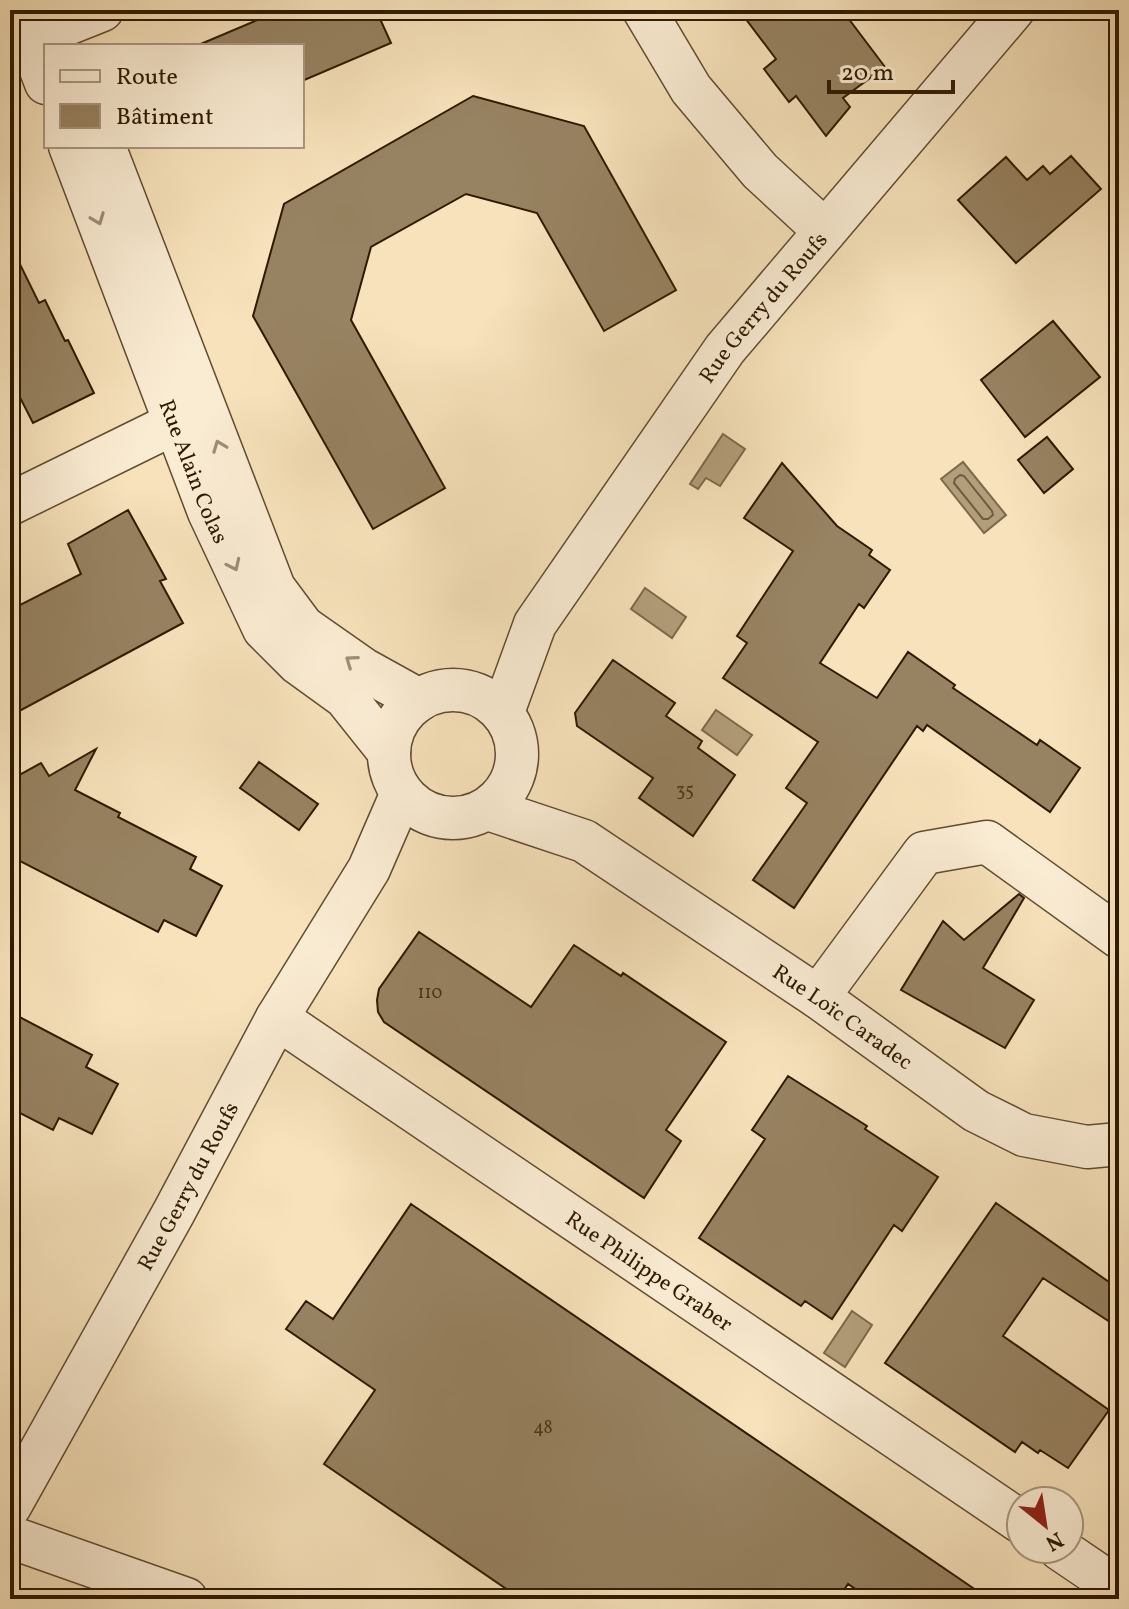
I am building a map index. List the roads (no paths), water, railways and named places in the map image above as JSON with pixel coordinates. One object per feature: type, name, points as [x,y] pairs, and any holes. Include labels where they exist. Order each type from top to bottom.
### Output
[{"type":"street","points":[[18,10],[44,78]]},
{"type":"street","points":[[57,28],[102,10]]},
{"type":"street","points":[[644,10],[691,89],[760,171],[825,231]]},
{"type":"street","name":"Rue Gerry du Roufs","points":[[503,712],[535,624],[725,349],[1013,10]]},
{"type":"street","name":"Rue Alain Colas","points":[[71,148],[209,512],[264,629],[298,663],[345,697],[389,752]]},
{"type":"street","name":"Rue Alain Colas","points":[[105,148],[274,588],[303,627],[363,669],[437,695]]},
{"type":"street","points":[[10,504],[175,423]]},
{"type":"street","name":"Rue Gerry du Roufs","points":[[437,695],[535,624]]},
{"type":"street","points":[[473,693],[489,700],[503,712],[513,728],[518,746],[517,765],[512,782],[502,797],[488,809],[472,816],[435,816],[417,807],[402,793],[392,774],[389,752],[393,732],[403,714],[437,695],[473,693]]},
{"type":"street","name":"Rue Loïc Caradec","points":[[517,765],[584,841],[818,997],[976,1111],[1024,1135],[1087,1147],[1119,1144]]},
{"type":"street","name":"Rue Gerry du Roufs","points":[[10,1506],[174,1212],[277,1018],[369,869],[402,793]]},
{"type":"street","name":"Rue Loïc Caradec","points":[[488,809],[584,841]]},
{"type":"street","name":"Rue Gerry du Roufs","points":[[369,869],[435,816]]},
{"type":"street","points":[[818,997],[924,853],[987,842],[1119,937]]},
{"type":"street","name":"Rue Philippe Graber","points":[[277,1018],[1005,1511]]},
{"type":"street","points":[[10,1537],[186,1599]]},
{"type":"street","points":[[1084,1565],[1119,1589]]},
{"type":"water","points":[[723,434],[745,449],[720,486],[706,478],[698,489],[690,484]]},
{"type":"water","points":[[963,462],[1006,515],[984,533],[941,479]]},
{"type":"water","points":[[645,588],[686,617],[672,638],[631,609]]},
{"type":"water","points":[[716,710],[752,735],[737,755],[702,730]]},
{"type":"water","points":[[852,1311],[872,1325],[845,1367],[824,1353]]}]
